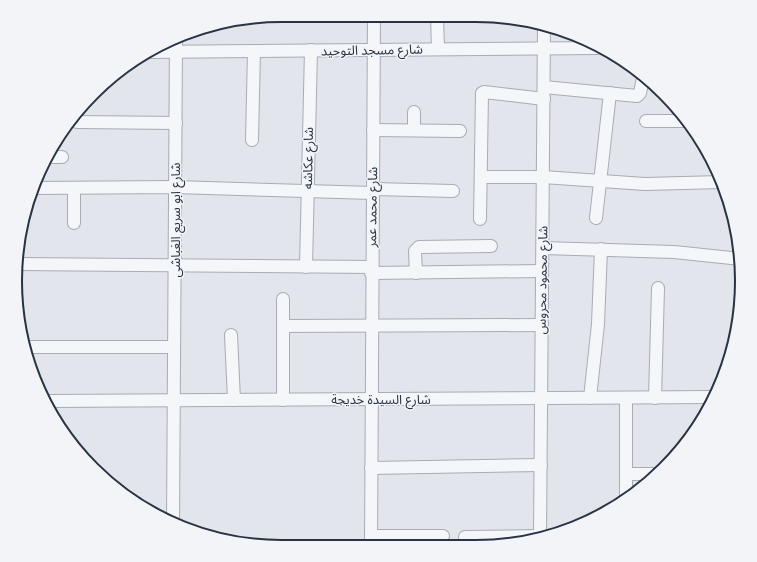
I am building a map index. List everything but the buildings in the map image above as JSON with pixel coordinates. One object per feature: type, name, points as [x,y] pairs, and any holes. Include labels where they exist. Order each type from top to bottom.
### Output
[{"type":"street","name":"شارع محمد عمر","points":[[371,540],[370,400],[374,22]]},
{"type":"street","points":[[437,22],[438,49]]},
{"type":"street","name":"شارع محمود محروس","points":[[540,532],[544,31]]},
{"type":"street","name":"شارع ابو سريع الغباشى","points":[[173,516],[176,45]]},
{"type":"street","name":"شارع مسجد التوحيد","points":[[160,52],[589,48]]},
{"type":"street","name":"شارع عكاشه","points":[[306,267],[311,50]]},
{"type":"street","points":[[252,140],[254,51]]},
{"type":"street","points":[[544,87],[637,96],[640,93],[642,82]]},
{"type":"street","points":[[480,219],[482,93],[544,99]]},
{"type":"street","points":[[596,218],[610,93]]},
{"type":"street","points":[[414,112],[414,130]]},
{"type":"street","points":[[646,121],[679,121]]},
{"type":"street","points":[[77,122],[176,123]]},
{"type":"street","points":[[373,130],[460,131]]},
{"type":"street","points":[[54,157],[62,157]]},
{"type":"street","points":[[480,177],[543,177],[645,184],[715,182]]},
{"type":"street","points":[[40,188],[175,187],[308,191],[453,191]]},
{"type":"street","points":[[74,188],[74,223]]},
{"type":"street","points":[[416,273],[415,251],[419,247],[491,246]]},
{"type":"street","points":[[542,248],[674,252],[734,258]]},
{"type":"street","points":[[590,398],[598,324],[602,249]]},
{"type":"street","points":[[23,264],[306,267],[416,273],[542,271]]},
{"type":"street","points":[[655,398],[658,288]]},
{"type":"street","points":[[283,299],[283,400]]},
{"type":"street","points":[[283,326],[542,326]]},
{"type":"street","points":[[231,335],[234,400]]},
{"type":"street","points":[[31,347],[174,347]]},
{"type":"street","name":"شارع السيدة خديجة","points":[[52,401],[707,397]]},
{"type":"street","points":[[626,398],[626,492]]},
{"type":"street","points":[[371,468],[541,465]]},
{"type":"street","points":[[626,474],[649,474]]},
{"type":"street","points":[[385,540],[443,536]]},
{"type":"street","points":[[465,537],[520,536]]}]
